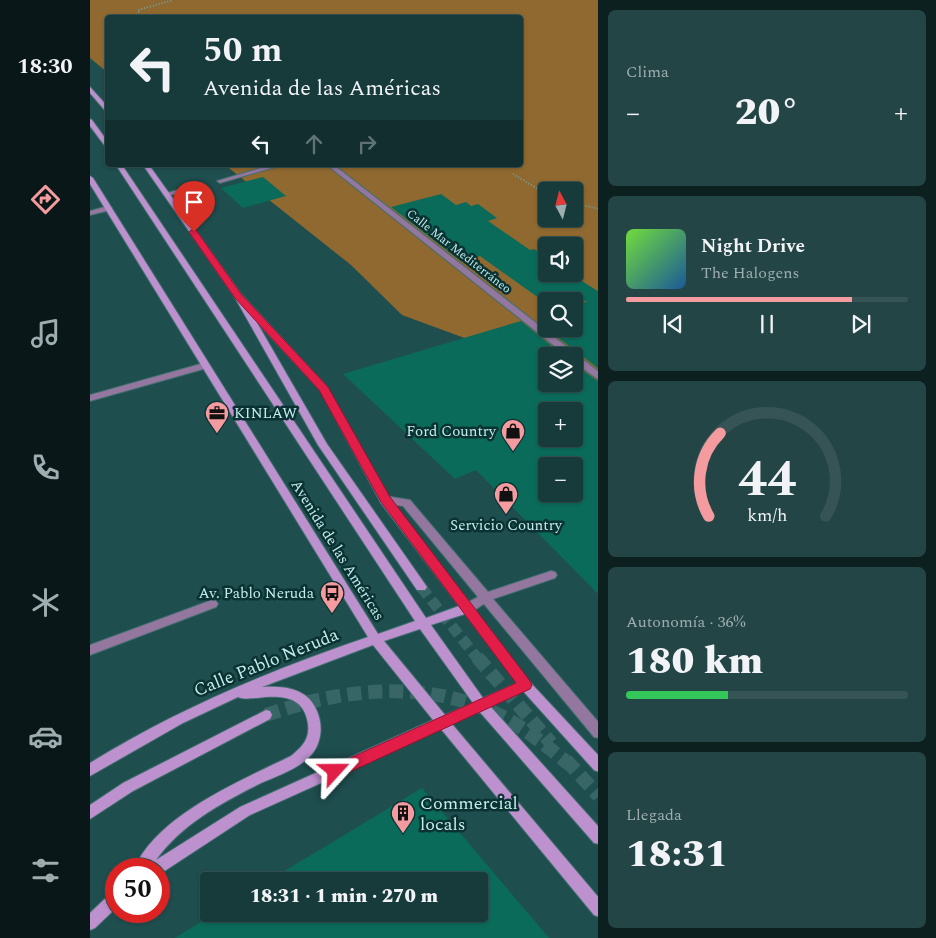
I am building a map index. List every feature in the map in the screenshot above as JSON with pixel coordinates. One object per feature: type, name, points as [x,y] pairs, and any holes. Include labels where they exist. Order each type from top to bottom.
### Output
[{"type":"main road","points":[[90,88],[105,108]]},
{"type":"main road","points":[[90,121],[105,144]]},
{"type":"main road","name":"Avenida de las Américas","points":[[120,167],[422,623],[482,706],[598,838]]},
{"type":"main road","points":[[148,167],[238,296],[323,446],[421,587]]},
{"type":"main road","name":"Avenida de las Américas","points":[[90,178],[204,366],[376,639],[598,910]]},
{"type":"main road","points":[[238,296],[324,389],[385,500],[465,609],[525,685],[598,766]]},
{"type":"main road","name":"Calle Pablo Neruda","points":[[90,770],[193,712],[230,696],[305,665],[465,609]]},
{"type":"main road","points":[[170,859],[245,811],[444,724],[525,685]]},
{"type":"main road","points":[[149,858],[163,840],[198,810],[296,760],[306,752],[313,741],[311,712],[303,699],[287,693],[274,692],[230,696]]},
{"type":"main road","points":[[90,812],[128,787],[266,715]]},
{"type":"main road","points":[[90,923],[105,909]]},
{"type":"street","points":[[220,181],[272,167]]},
{"type":"street","name":"Calle Mar Mediterráneo","points":[[333,167],[560,347]]},
{"type":"street","points":[[168,194],[197,186]]},
{"type":"street","points":[[90,213],[108,208]]},
{"type":"street","points":[[182,216],[206,210]]},
{"type":"street","name":"Calle Mar Mediterráneo","points":[[583,365],[598,377]]},
{"type":"street","points":[[90,398],[204,366]]},
{"type":"street","points":[[385,500],[406,503],[487,597],[598,733]]},
{"type":"street","points":[[465,609],[487,597],[551,575]]},
{"type":"street","points":[[90,650],[212,604]]},
{"type":"path","points":[[140,15],[138,10],[143,7],[173,0]]},
{"type":"path","points":[[513,174],[538,190]]},
{"type":"path","points":[[583,206],[598,210]]},
{"type":"shaded area","points":[[90,0],[598,0],[598,388],[583,382],[583,347],[538,347],[538,365],[402,315],[351,265],[228,167],[523,167],[523,15],[105,15],[105,70],[90,58]]},
{"type":"building","points":[[263,177],[286,196],[243,208],[221,188]]},
{"type":"building","points":[[441,194],[456,205],[466,202],[471,206],[478,204],[497,218],[488,221],[530,250],[534,249],[538,252],[538,282],[583,282],[598,291],[598,368],[583,357],[583,347],[570,347],[557,337],[583,337],[583,303],[588,301],[583,301],[583,292],[538,292],[538,297],[480,256],[462,262],[391,207]]},
{"type":"building","name":"Ford Country","points":[[521,321],[538,335],[538,337],[553,347],[538,347],[538,392],[583,392],[583,370],[598,381],[598,594],[476,470],[455,479],[343,374]]},
{"type":"building","name":"Commercial locals","points":[[422,788],[549,938],[175,938],[201,922],[488,922],[488,872],[283,872]]},
{"type":"tunnel","points":[[421,587],[478,659]]},
{"type":"tunnel","points":[[477,657],[551,743]]},
{"type":"tunnel","points":[[266,715],[326,698],[386,691],[417,692],[447,697],[476,705],[505,718],[531,734],[570,765]]},
{"type":"tunnel","points":[[566,760],[598,795]]},
{"type":"place","name":"KINLAW","points":[[217,434]]},
{"type":"place","name":"Ford Country","points":[[513,452]]},
{"type":"place","name":"Servicio Country","points":[[506,515]]},
{"type":"place","name":"Av. Pablo Neruda","points":[[332,614]]},
{"type":"place","name":"Commercial locals","points":[[403,834]]},
{"type":"route","points":[[194,232],[238,296],[324,389],[385,500],[525,685],[444,724],[335,771]]}]
